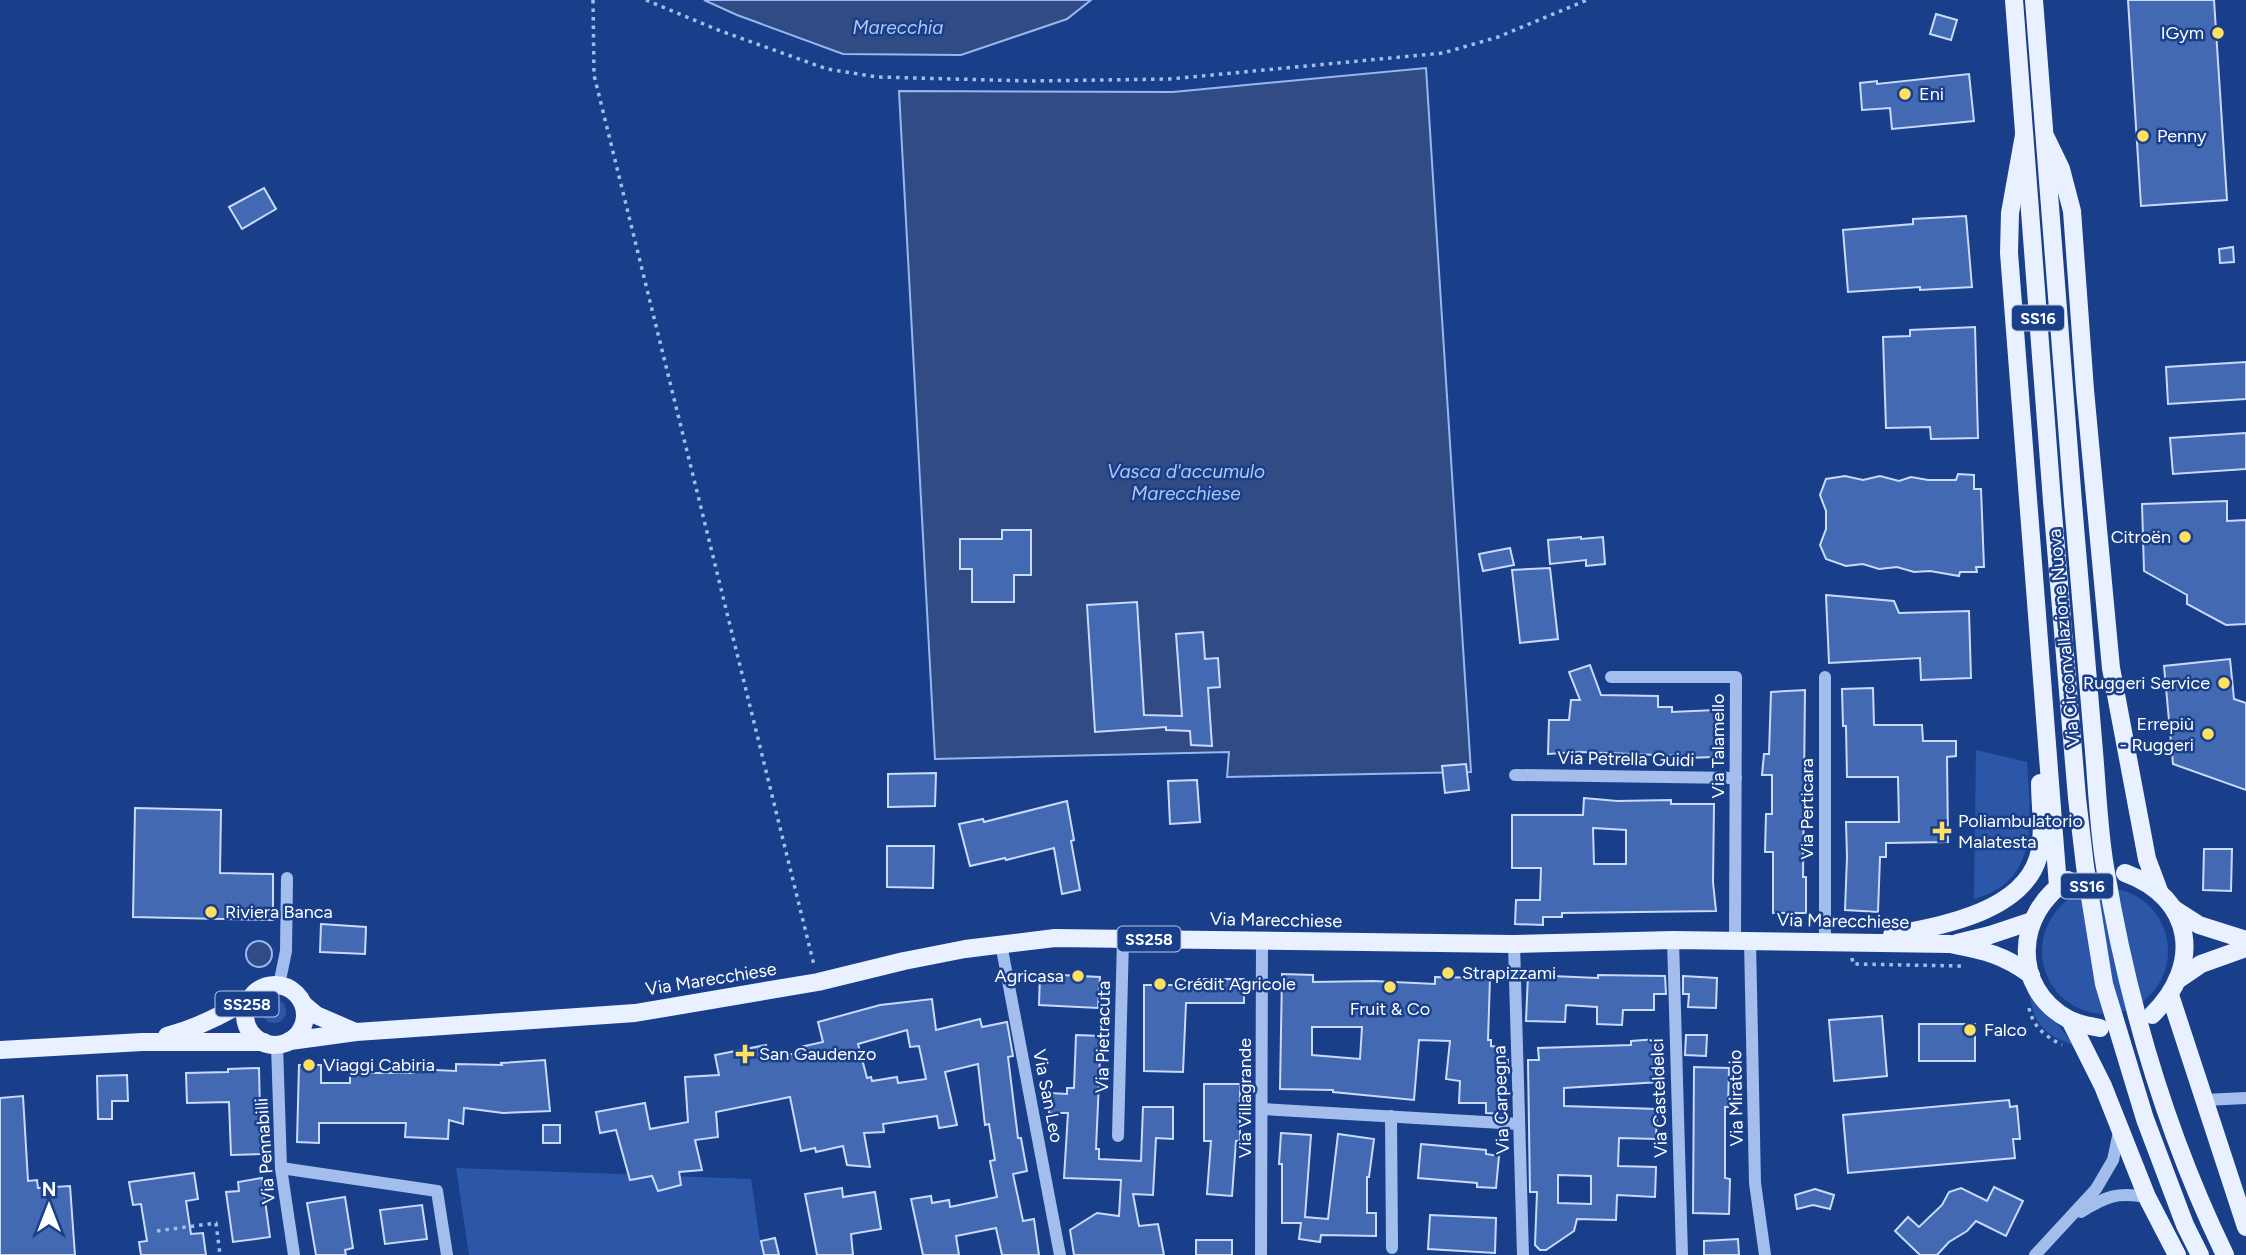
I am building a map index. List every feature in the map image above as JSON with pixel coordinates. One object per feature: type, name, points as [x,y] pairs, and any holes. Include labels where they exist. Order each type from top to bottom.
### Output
[{"type":"main road","name":"Via Circonvallazione Nuova","points":[[2014,0],[2077,798],[2099,962],[2145,1119],[2185,1225],[2200,1255]]},
{"type":"main road","name":"Via Circonvallazione Nuova","points":[[2034,0],[2104,864],[2127,980],[2168,1115],[2208,1220],[2225,1255]]},
{"type":"main road","points":[[2024,135],[2010,213],[2009,253],[2040,639],[2064,883],[2039,907],[2032,921],[2026,951],[2031,975],[2046,1001],[2070,1020],[2100,1028]]},
{"type":"main road","points":[[2046,138],[2061,169],[2072,211],[2085,390],[2112,668],[2147,859],[2159,891]]},
{"type":"main road","points":[[1852,942],[1938,926],[1974,915],[2010,896],[2028,878],[2038,858],[2040,838],[2040,639]]},
{"type":"main road","points":[[2125,873],[2141,879],[2159,891],[2174,909],[2183,927],[2184,962],[2175,987],[2204,1100],[2246,1227]]},
{"type":"main road","points":[[2174,909],[2199,925],[2246,940]]},
{"type":"main road","name":"Via Marecchiese","points":[[1950,944],[1990,935],[2032,921]]},
{"type":"main road","name":"Via Marecchiese","points":[[0,1050],[142,1042],[277,1043],[356,1032],[635,1013],[818,982],[904,961],[1001,944],[1055,938],[1514,944],[1743,940],[1950,944],[1985,951],[2010,960],[2031,975]]},
{"type":"main road","points":[[2151,1015],[2175,987],[2201,964],[2246,948]]},
{"type":"main road","name":"Via Marecchiese","points":[[142,1042],[190,1030],[222,1016],[262,988],[279,985],[294,991],[316,1015],[356,1032]]},
{"type":"main road","name":"SS258","points":[[249,999],[246,1024],[257,1038],[277,1043],[303,1025],[304,1005]]},
{"type":"main road","points":[[2070,1020],[2103,1086],[2147,1197],[2178,1255]]},
{"type":"street","name":"Via Talamello","points":[[1611,677],[1736,677],[1736,778],[1743,940]]},
{"type":"street","name":"Via Perticara","points":[[1825,677],[1825,941]]},
{"type":"street","name":"Via Petrella Guidi","points":[[1515,775],[1736,778]]},
{"type":"street","points":[[279,985],[286,951],[287,878]]},
{"type":"street","name":"Via Pietracuta","points":[[1118,1136],[1123,939]]},
{"type":"street","name":"Via Villagrande","points":[[1261,1255],[1262,940]]},
{"type":"street","name":"Via Casteldelci","points":[[1673,940],[1682,1255]]},
{"type":"street","name":"Via Miratoio","points":[[1743,940],[1755,1183],[1765,1255]]},
{"type":"street","name":"Via San Leo","points":[[1001,944],[1060,1255]]},
{"type":"street","name":"Via Carpegna","points":[[1514,944],[1523,1255]]},
{"type":"street","name":"Via Pennabilli","points":[[277,1043],[281,1168],[294,1255]]},
{"type":"street","points":[[2204,1100],[2246,1098]]},
{"type":"street","points":[[1263,1109],[1519,1124]]},
{"type":"street","points":[[1391,1116],[1392,1248]]},
{"type":"street","points":[[2040,1253],[2096,1189],[2113,1160],[2119,1132]]},
{"type":"street","points":[[281,1168],[437,1191],[447,1255]]},
{"type":"street","points":[[2066,1222],[2103,1198],[2117,1195],[2147,1197]]},
{"type":"path","points":[[593,0],[594,75],[818,982]]},
{"type":"path","points":[[646,0],[718,30],[827,69],[877,77],[1031,81],[1170,79],[1443,53],[1498,37],[1587,0]]},
{"type":"path","points":[[1852,942],[1853,964],[1965,966]]},
{"type":"path","points":[[2027,1001],[2031,1018],[2038,1029],[2062,1045]]},
{"type":"path","points":[[157,1231],[216,1223],[220,1255]]},
{"type":"shaded area","points":[[1976,750],[2027,762],[2030,803],[2027,844],[2021,862],[2011,877],[1996,890],[1974,899]]},
{"type":"shaded area","points":[[2105,888],[2129,893],[2149,907],[2163,927],[2168,951],[2163,975],[2149,995],[2129,1009],[2105,1014],[2081,1009],[2061,995],[2047,975],[2042,951],[2047,927],[2061,907],[2081,893]]},
{"type":"shaded area","points":[[2029,988],[2074,1045],[2054,1036],[2041,1026],[2033,1010]]},
{"type":"shaded area","points":[[269,999],[279,999],[286,1006],[286,1016],[279,1023],[269,1023],[262,1016],[262,1006]]},
{"type":"shaded area","points":[[456,1168],[751,1179],[762,1255],[469,1255]]},
{"type":"water","name":"Marecchia","points":[[704,0],[1091,0],[1067,19],[961,55],[843,54]]},
{"type":"water","name":"Vasca d'accumulo Marecchiese","points":[[1426,68],[1471,772],[1227,777],[1229,752],[935,759],[899,91],[1173,92]]},
{"type":"water","points":[[259,941],[268,945],[272,954],[268,963],[259,967],[250,963],[246,954],[250,945]]},
{"type":"building","points":[[2128,0],[2214,0],[2227,200],[2141,206]]},
{"type":"building","points":[[1936,14],[1957,20],[1951,40],[1930,34]]},
{"type":"building","points":[[1969,74],[1974,121],[1892,129],[1890,108],[1862,110],[1860,83],[1877,81],[1877,84]]},
{"type":"building","points":[[264,188],[276,209],[242,229],[229,207]]},
{"type":"building","points":[[1966,216],[1972,287],[1848,292],[1843,230],[1913,224],[1913,219]]},
{"type":"building","points":[[2233,247],[2234,262],[2220,263],[2219,249]]},
{"type":"building","points":[[1975,327],[1978,438],[1931,439],[1930,427],[1886,428],[1883,337],[1910,336],[1910,330]]},
{"type":"building","points":[[2246,362],[2246,399],[2168,404],[2166,367]]},
{"type":"building","points":[[2246,433],[2246,469],[2173,474],[2170,438]]},
{"type":"building","points":[[1958,474],[1974,475],[1974,489],[1981,489],[1984,567],[1976,567],[1977,572],[1960,572],[1959,576],[1930,571],[1914,572],[1897,567],[1879,569],[1863,564],[1846,566],[1826,559],[1820,545],[1826,529],[1826,511],[1820,495],[1826,479],[1845,476],[1863,480],[1880,476],[1899,481],[1911,477],[1956,480]]},
{"type":"building","name":"Citroën","points":[[2227,501],[2227,521],[2246,520],[2246,624],[2226,625],[2187,604],[2187,595],[2144,571],[2142,504]]},
{"type":"building","points":[[1002,530],[1031,530],[1031,575],[1014,575],[1014,602],[972,602],[972,569],[960,569],[960,539],[1002,539]]},
{"type":"building","points":[[1603,537],[1605,564],[1586,566],[1586,560],[1550,564],[1548,540]]},
{"type":"building","points":[[1510,548],[1514,565],[1483,571],[1479,554]]},
{"type":"building","points":[[1550,568],[1558,639],[1520,643],[1512,570]]},
{"type":"building","points":[[1826,595],[1894,601],[1899,613],[1969,611],[1971,678],[1921,680],[1920,658],[1829,663]]},
{"type":"building","points":[[1137,602],[1144,715],[1182,716],[1176,634],[1203,632],[1205,659],[1218,658],[1220,687],[1208,688],[1212,746],[1191,745],[1190,731],[1166,730],[1166,727],[1095,732],[1087,605]]},
{"type":"building","name":"Errepiù - Ruggeri","points":[[2230,659],[2234,699],[2246,703],[2246,790],[2173,764],[2164,666]]},
{"type":"building","points":[[1590,665],[1601,695],[1658,696],[1658,707],[1672,707],[1672,712],[1715,710],[1716,757],[1684,758],[1579,752],[1548,754],[1549,720],[1569,720],[1571,700],[1580,700],[1569,672]]},
{"type":"building","points":[[1873,688],[1874,725],[1922,725],[1923,741],[1956,741],[1956,756],[1947,757],[1948,842],[1886,843],[1886,857],[1880,857],[1878,912],[1845,910],[1846,822],[1899,822],[1898,777],[1847,777],[1842,689]]},
{"type":"building","points":[[1805,690],[1803,877],[1806,877],[1806,913],[1773,913],[1773,852],[1765,852],[1766,814],[1772,814],[1772,775],[1762,775],[1764,754],[1769,754],[1771,692]]},
{"type":"building","points":[[1466,764],[1469,790],[1445,793],[1442,766]]},
{"type":"building","points":[[936,773],[935,806],[888,807],[888,774]]},
{"type":"building","points":[[1197,780],[1200,822],[1170,824],[1168,781]]},
{"type":"building","points":[[1584,798],[1714,804],[1713,882],[1716,911],[1562,913],[1562,917],[1543,917],[1543,925],[1515,924],[1516,900],[1540,900],[1541,868],[1512,868],[1512,815],[1583,815]],"holes":[[[1593,828],[1626,830],[1626,864],[1594,864]]]},
{"type":"building","points":[[1067,801],[1080,890],[1062,894],[1054,848],[970,866],[959,824],[983,819],[984,822]]},
{"type":"building","points":[[135,808],[221,810],[220,873],[273,874],[273,920],[133,917]]},
{"type":"building","points":[[887,846],[934,846],[933,888],[887,887]]},
{"type":"building","points":[[2204,849],[2232,849],[2231,891],[2203,890]]},
{"type":"building","points":[[321,924],[366,927],[365,954],[320,952]]},
{"type":"building","points":[[1040,974],[1100,977],[1098,1008],[1039,1005]]},
{"type":"building","points":[[1282,974],[1313,975],[1313,982],[1435,984],[1435,977],[1490,978],[1488,1040],[1491,1040],[1491,1046],[1506,1048],[1506,1061],[1508,1060],[1503,1114],[1486,1113],[1486,1103],[1459,1103],[1460,1081],[1446,1079],[1450,1041],[1419,1040],[1414,1100],[1333,1090],[1280,1089]],"holes":[[[1312,1027],[1362,1027],[1360,1059],[1312,1055]]]},
{"type":"building","points":[[1528,975],[1598,978],[1598,975],[1665,976],[1666,994],[1654,994],[1654,1010],[1623,1010],[1622,1025],[1597,1024],[1597,1007],[1566,1005],[1565,1022],[1526,1021]]},
{"type":"building","points":[[1683,976],[1717,978],[1716,1008],[1688,1007],[1689,994],[1683,994]]},
{"type":"building","points":[[1201,979],[1244,979],[1244,1003],[1186,1003],[1183,1072],[1144,1071],[1144,985],[1201,985]]},
{"type":"building","points":[[932,999],[936,1030],[980,1019],[982,1027],[1007,1022],[1013,1056],[1008,1057],[1018,1138],[1021,1138],[1027,1171],[1013,1174],[1023,1221],[1034,1219],[1039,1255],[1002,1255],[996,1228],[956,1236],[959,1255],[923,1255],[911,1199],[931,1196],[932,1203],[949,1200],[950,1207],[997,1197],[990,1161],[995,1160],[989,1124],[985,1125],[978,1064],[945,1072],[957,1125],[939,1128],[937,1116],[883,1124],[884,1132],[864,1133],[870,1167],[847,1165],[843,1146],[816,1152],[815,1148],[801,1151],[790,1097],[716,1112],[718,1137],[695,1140],[702,1170],[679,1172],[681,1185],[658,1191],[652,1176],[630,1180],[616,1130],[600,1133],[596,1112],[645,1103],[650,1129],[688,1122],[685,1077],[719,1075],[715,1055],[766,1045],[769,1059],[801,1052],[800,1047],[823,1042],[818,1022],[880,1005]],"holes":[[[907,1030],[910,1047],[919,1046],[926,1079],[898,1083],[897,1077],[872,1081],[871,1077],[867,1078],[858,1044]]]},
{"type":"building","points":[[1882,1016],[1887,1076],[1834,1081],[1829,1020]]},
{"type":"building","points":[[1919,1024],[1975,1024],[1975,1061],[1919,1061]]},
{"type":"building","points":[[1076,1035],[1101,1036],[1096,1149],[1099,1149],[1099,1159],[1141,1161],[1143,1107],[1173,1107],[1173,1139],[1156,1138],[1153,1195],[1133,1194],[1139,1226],[1158,1224],[1164,1255],[1074,1255],[1070,1230],[1097,1213],[1119,1216],[1121,1180],[1064,1178],[1068,1113],[1049,1113],[1050,1093],[1067,1094],[1067,1088],[1074,1088]]},
{"type":"building","points":[[1686,1035],[1707,1035],[1706,1056],[1685,1055]]},
{"type":"building","points":[[1658,1039],[1660,1082],[1564,1088],[1564,1106],[1657,1109],[1656,1139],[1619,1138],[1618,1166],[1656,1167],[1655,1197],[1617,1195],[1616,1220],[1577,1219],[1574,1231],[1546,1250],[1540,1250],[1535,1245],[1537,1192],[1530,1192],[1528,1060],[1539,1060],[1538,1048],[1631,1045],[1631,1041]],"holes":[[[1558,1175],[1591,1176],[1591,1204],[1558,1203]]]},
{"type":"building","points":[[545,1060],[550,1111],[503,1113],[464,1108],[463,1124],[449,1120],[448,1139],[405,1137],[406,1123],[319,1123],[319,1143],[297,1142],[299,1065],[321,1065],[321,1083],[350,1083],[350,1073],[414,1073],[414,1069],[456,1071],[456,1064],[502,1065],[501,1063]]},
{"type":"building","points":[[1694,1067],[1729,1068],[1728,1107],[1725,1107],[1725,1178],[1730,1179],[1729,1214],[1693,1213]]},
{"type":"building","points":[[259,1068],[261,1154],[231,1155],[229,1102],[187,1103],[186,1073]]},
{"type":"building","points":[[127,1075],[128,1101],[112,1101],[112,1119],[98,1119],[97,1076]]},
{"type":"building","points":[[1204,1084],[1240,1084],[1240,1141],[1236,1141],[1232,1196],[1207,1194],[1211,1141],[1204,1141]]},
{"type":"building","points":[[23,1096],[28,1181],[37,1180],[38,1188],[70,1186],[75,1255],[0,1255],[0,1098]]},
{"type":"building","points":[[2009,1100],[2010,1107],[2017,1106],[2020,1139],[2013,1139],[2015,1158],[1848,1173],[1843,1115]]},
{"type":"building","points":[[543,1125],[560,1125],[560,1143],[543,1143]]},
{"type":"building","points":[[1281,1133],[1311,1135],[1305,1217],[1328,1219],[1338,1134],[1374,1139],[1367,1177],[1367,1213],[1376,1213],[1376,1236],[1321,1235],[1320,1242],[1299,1239],[1301,1223],[1282,1223],[1282,1164],[1279,1164]]},
{"type":"building","points":[[1421,1144],[1486,1150],[1486,1154],[1499,1156],[1496,1188],[1477,1187],[1477,1183],[1418,1178]]},
{"type":"building","points":[[194,1173],[198,1199],[186,1201],[191,1234],[203,1233],[206,1255],[141,1255],[139,1242],[147,1241],[141,1204],[133,1205],[129,1182]]},
{"type":"building","points":[[262,1178],[270,1237],[233,1242],[226,1192],[239,1191],[238,1182]]},
{"type":"building","points":[[1994,1187],[2023,1201],[2006,1236],[1976,1221],[1937,1255],[1920,1255],[1895,1231],[1908,1217],[1919,1227],[1942,1205],[1949,1192],[1961,1188],[1987,1201]]},
{"type":"building","points":[[842,1188],[843,1197],[875,1192],[881,1229],[851,1234],[853,1255],[817,1255],[805,1194]]},
{"type":"building","points":[[1815,1189],[1834,1195],[1830,1209],[1813,1205],[1797,1209],[1795,1195]]},
{"type":"building","points":[[345,1197],[353,1248],[345,1250],[346,1255],[316,1255],[307,1203]]},
{"type":"building","points":[[422,1205],[427,1239],[385,1244],[380,1210]]},
{"type":"building","points":[[1430,1215],[1496,1218],[1495,1253],[1428,1249]]},
{"type":"building","points":[[775,1238],[779,1255],[764,1255],[761,1241]]},
{"type":"building","points":[[1738,1239],[1739,1255],[1704,1255],[1704,1241]]},
{"type":"building","points":[[1196,1240],[1232,1240],[1232,1255],[1196,1255]]},
{"type":"place","name":"IGym","points":[[2218,33]]},
{"type":"place","name":"Eni","points":[[1905,94]]},
{"type":"place","name":"Penny","points":[[2143,136]]},
{"type":"place","name":"Citroën","points":[[2185,537]]},
{"type":"place","name":"Ruggeri Service","points":[[2224,683]]},
{"type":"place","name":"Errepiù - Ruggeri","points":[[2208,734]]},
{"type":"place","name":"Poliambulatorio Malatesta","points":[[1942,831]]},
{"type":"place","name":"Riviera Banca","points":[[211,912]]},
{"type":"place","name":"Strapizzami","points":[[1448,973]]},
{"type":"place","name":"Agricasa","points":[[1078,976]]},
{"type":"place","name":"Crédit Agricole","points":[[1160,984]]},
{"type":"place","name":"Fruit & Co","points":[[1390,987]]},
{"type":"place","name":"Falco","points":[[1970,1030]]},
{"type":"place","name":"San Gaudenzo","points":[[745,1054]]},
{"type":"place","name":"Viaggi Cabiria","points":[[309,1065]]}]
